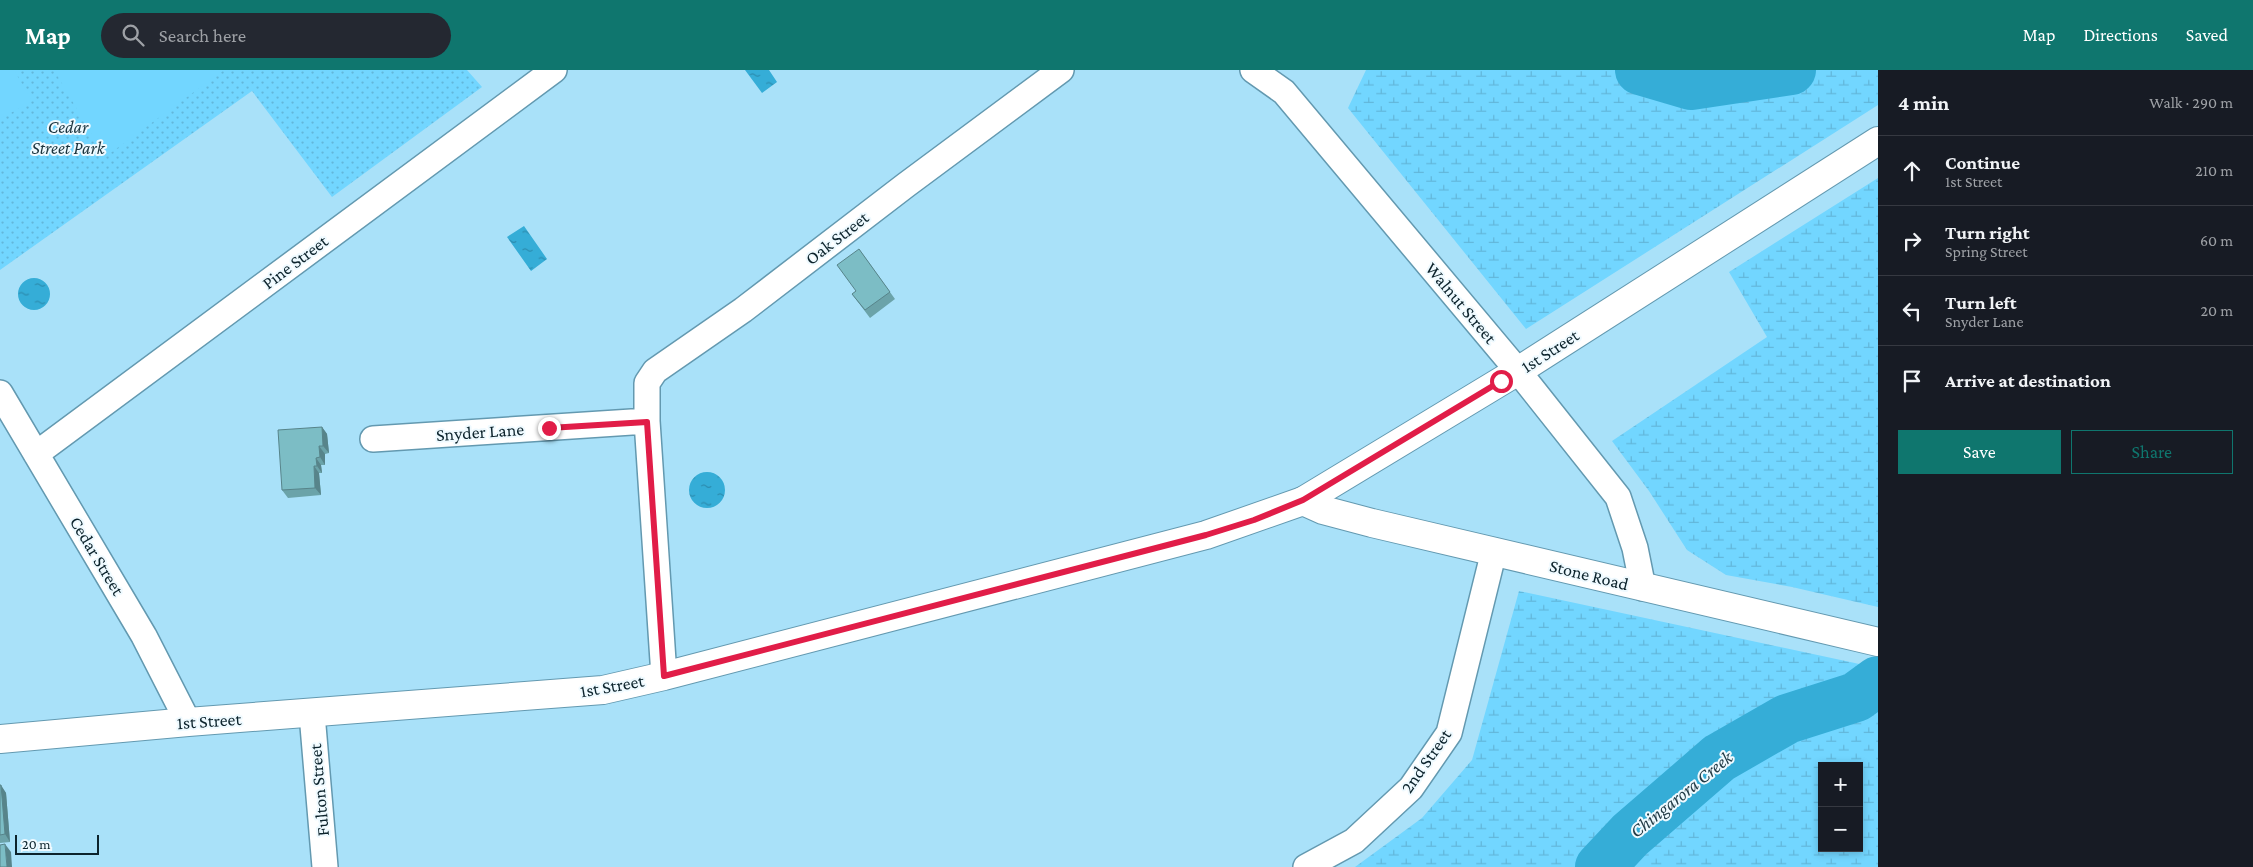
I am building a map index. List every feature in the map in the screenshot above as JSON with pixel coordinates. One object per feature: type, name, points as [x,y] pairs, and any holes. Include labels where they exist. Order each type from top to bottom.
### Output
[{"type":"main road","name":"1st Street","points":[[0,739],[188,722],[312,714],[603,690],[664,676],[1206,535],[1254,520],[1303,500],[1518,371],[1870,146]]},
{"type":"main road","name":"Stone Road","points":[[1303,500],[1323,510],[1372,523],[1878,642]]},
{"type":"street","name":"Pine Street","points":[[36,454],[554,70]]},
{"type":"street","name":"Oak Street","points":[[664,676],[647,422],[647,383],[654,371],[743,310],[906,185],[1061,70]]},
{"type":"street","name":"Walnut Street","points":[[1254,70],[1284,92],[1518,371],[1618,497],[1635,548],[1643,588]]},
{"type":"street","name":"Cedar Street","points":[[0,393],[144,636],[188,722]]},
{"type":"street","name":"Snyder Lane","points":[[373,439],[647,422]]},
{"type":"street","name":"2nd Street","points":[[1306,867],[1354,841],[1411,788],[1449,733],[1494,551]]},
{"type":"street","name":"Fulton Street","points":[[312,714],[326,867]]},
{"type":"green space","name":"Cedar Street Park","points":[[0,70],[467,70],[482,87],[332,197],[252,91],[0,270]]},
{"type":"green space","points":[[0,70],[14,70],[32,101],[0,119]]},
{"type":"green space","points":[[54,70],[224,70],[105,157]]},
{"type":"green space","points":[[1366,70],[1878,70],[1878,105],[1526,329],[1348,108]]},
{"type":"green space","points":[[1878,178],[1878,607],[1792,587],[1726,575],[1687,550],[1649,491],[1612,441],[1767,337],[1729,272]]},
{"type":"green space","points":[[1519,591],[1878,668],[1878,867],[1355,867],[1422,818],[1472,760]]},
{"type":"water","points":[[745,70],[769,70],[777,82],[762,93]]},
{"type":"water","points":[[524,226],[547,259],[531,271],[507,237]]},
{"type":"water","points":[[34,278],[45,283],[50,294],[45,305],[34,310],[23,305],[18,294],[23,283]]},
{"type":"water","points":[[707,472],[719,478],[725,490],[719,502],[707,508],[695,502],[689,490],[695,478]]},
{"type":"building","points":[[859,249],[890,292],[865,310],[852,294],[856,291],[837,265]]},
{"type":"building","points":[[322,427],[323,446],[319,446],[320,457],[316,458],[317,466],[314,466],[315,488],[282,490],[278,430]]},
{"type":"building","points":[[0,785],[5,834],[0,835]]},
{"type":"building","points":[[5,844],[7,867],[0,867],[0,845]]},
{"type":"waterway","name":"Chingarora Creek","points":[[1640,70],[1691,85],[1791,70]]},
{"type":"waterway","name":"Chingarora Creek","points":[[1600,867],[1630,835],[1719,758],[1787,719],[1856,697],[1878,681]]},
{"type":"route","points":[[549,428],[647,422],[664,676],[1206,535],[1254,520],[1303,500],[1501,381]]}]
